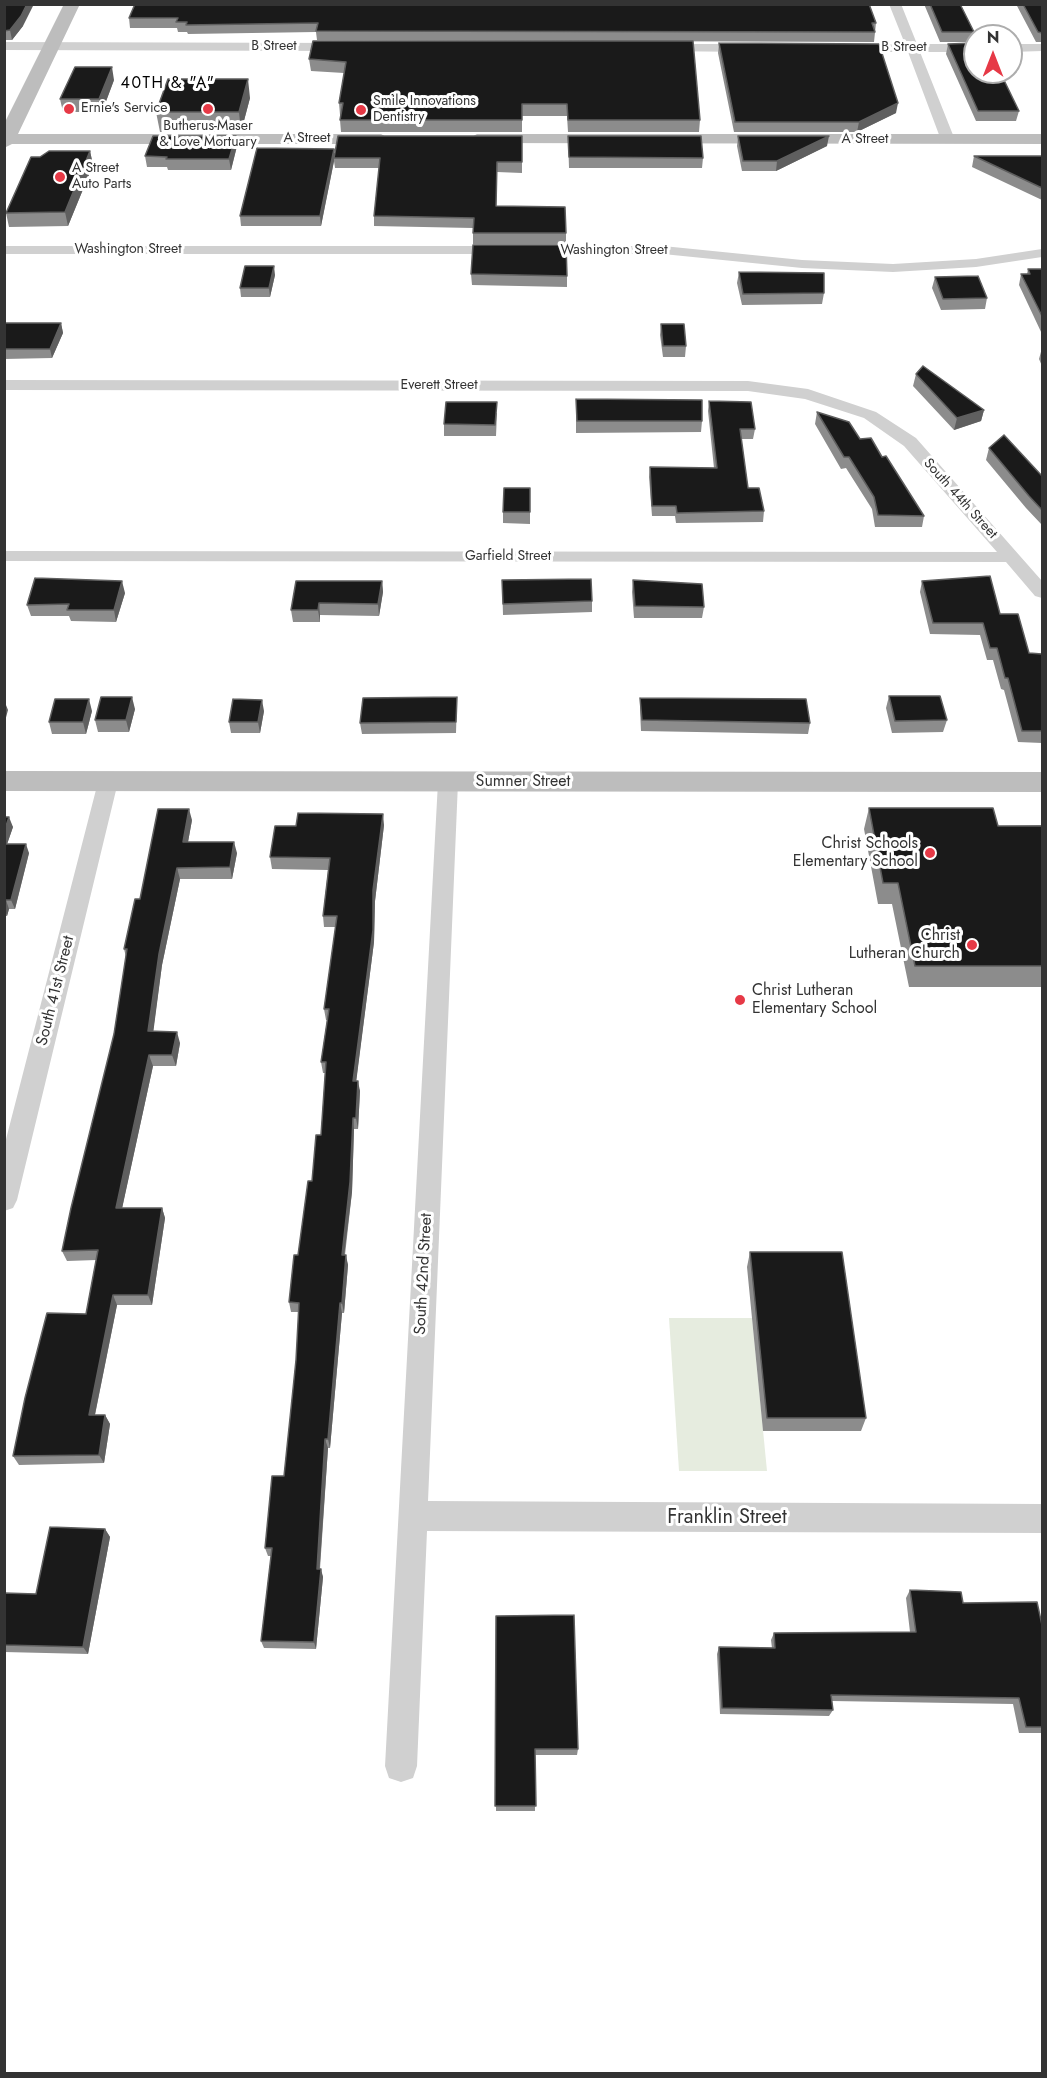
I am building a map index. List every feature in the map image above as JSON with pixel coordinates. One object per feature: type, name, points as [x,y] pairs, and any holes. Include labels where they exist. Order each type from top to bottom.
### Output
[{"type":"main road","points":[[5,140],[72,4]]},
{"type":"main road","name":"A Street","points":[[5,140],[398,139]]},
{"type":"main road","name":"A Street","points":[[458,139],[1042,140]]},
{"type":"main road","name":"Sumner Street","points":[[4,781],[1042,782]]},
{"type":"street","points":[[895,4],[948,140]]},
{"type":"street","name":"B Street","points":[[4,46],[357,47]]},
{"type":"street","points":[[652,48],[770,48]]},
{"type":"street","name":"B Street","points":[[841,48],[963,48]]},
{"type":"street","points":[[1023,48],[1042,48]]},
{"type":"street","name":"Washington Street","points":[[4,249],[663,250],[802,264],[893,268],[976,263],[1042,253]]},
{"type":"street","name":"Everett Street","points":[[4,385],[748,386],[808,394],[870,415]]},
{"type":"street","name":"South 44th Street","points":[[870,415],[910,442],[1042,592]]},
{"type":"street","name":"Garfield Street","points":[[4,556],[1012,557]]},
{"type":"street","name":"South 41st Street","points":[[4,1200],[108,782]]},
{"type":"street","name":"South 42nd Street","points":[[401,1766],[448,782]]},
{"type":"street","name":"Franklin Street","points":[[412,1516],[1042,1519]]},
{"type":"shaded area","points":[[669,1318],[752,1318],[767,1471],[679,1471]]},
{"type":"building","points":[[4,4],[27,4],[10,30],[4,31]]},
{"type":"building","points":[[135,4],[869,4],[876,23],[872,23],[875,32],[316,31],[318,23],[186,25],[187,22],[176,22],[178,18],[129,18]]},
{"type":"building","points":[[930,4],[960,4],[970,24],[963,24],[963,32],[942,32]]},
{"type":"building","points":[[1023,4],[1042,4],[1042,33],[1038,32]]},
{"type":"building","points":[[313,41],[693,41],[700,120],[568,120],[567,104],[522,104],[522,120],[340,120],[343,103],[339,103],[346,62],[309,59]]},
{"type":"building","points":[[719,43],[879,44],[898,103],[859,122],[735,122]]},
{"type":"building","points":[[963,43],[963,78],[948,44]]},
{"type":"building","points":[[75,67],[112,67],[99,99],[60,99]]},
{"type":"building","points":[[168,79],[248,79],[239,112],[156,112]]},
{"type":"building","points":[[966,84],[1006,84],[1019,111],[978,111]]},
{"type":"building","points":[[153,136],[236,136],[229,159],[166,159],[167,157],[145,156]]},
{"type":"building","points":[[338,136],[522,136],[522,162],[497,162],[496,206],[565,207],[566,233],[473,233],[474,218],[374,216],[380,158],[334,158]]},
{"type":"building","points":[[568,136],[701,136],[703,158],[569,157]]},
{"type":"building","points":[[738,136],[829,136],[777,161],[743,161]]},
{"type":"building","points":[[257,148],[334,149],[320,216],[240,216]]},
{"type":"building","points":[[49,151],[90,151],[65,212],[6,213],[31,157],[40,157]]},
{"type":"building","points":[[974,156],[1042,156],[1042,188]]},
{"type":"building","points":[[473,245],[566,245],[567,276],[471,274]]},
{"type":"building","points":[[245,266],[274,266],[269,288],[240,288]]},
{"type":"building","points":[[1028,269],[1042,269],[1042,316],[1021,274],[1030,274]]},
{"type":"building","points":[[739,272],[824,273],[824,293],[743,294]]},
{"type":"building","points":[[978,276],[987,298],[943,299],[935,277]]},
{"type":"building","points":[[4,323],[61,323],[50,349],[4,349]]},
{"type":"building","points":[[661,324],[684,324],[686,346],[663,346]]},
{"type":"building","points":[[923,366],[984,410],[957,418],[916,374]]},
{"type":"building","points":[[576,399],[702,400],[702,421],[577,421]]},
{"type":"building","points":[[709,401],[751,402],[755,429],[740,429],[748,488],[759,488],[764,511],[677,513],[676,506],[652,506],[650,467],[717,468]]},
{"type":"building","points":[[446,402],[497,402],[495,425],[444,424]]},
{"type":"building","points":[[817,412],[849,422],[860,439],[871,438],[882,457],[886,456],[924,516],[878,515],[874,497],[849,457],[844,457]]},
{"type":"building","points":[[1004,435],[1042,476],[1042,510],[989,448]]},
{"type":"building","points":[[504,488],[530,488],[530,512],[503,512]]},
{"type":"building","points":[[990,576],[1000,614],[1018,614],[1029,653],[1042,654],[1042,731],[1022,731],[1008,678],[1005,678],[997,648],[990,648],[983,623],[933,623],[922,581]]},
{"type":"building","points":[[35,578],[122,581],[114,610],[67,610],[69,604],[27,605]]},
{"type":"building","points":[[591,579],[592,601],[503,604],[502,580]]},
{"type":"building","points":[[633,580],[702,584],[704,607],[635,606]]},
{"type":"building","points":[[296,581],[382,581],[378,604],[319,603],[318,610],[291,610]]},
{"type":"building","points":[[889,696],[940,696],[947,720],[895,721]]},
{"type":"building","points":[[101,697],[132,697],[126,720],[95,720]]},
{"type":"building","points":[[457,697],[456,722],[360,723],[363,698]]},
{"type":"building","points":[[640,698],[806,699],[810,723],[642,720]]},
{"type":"building","points":[[55,699],[89,699],[83,722],[49,722]]},
{"type":"building","points":[[233,699],[262,700],[258,722],[229,722]]},
{"type":"building","name":"Christ Lutheran Church","points":[[869,808],[993,808],[998,826],[1042,826],[1042,966],[915,966],[898,883],[883,883]]},
{"type":"building","points":[[158,809],[189,809],[183,842],[234,842],[230,867],[177,868],[159,954],[148,1031],[177,1032],[172,1055],[149,1055],[116,1208],[162,1208],[148,1295],[113,1295],[89,1415],[105,1415],[99,1455],[13,1456],[47,1313],[86,1314],[98,1250],[62,1251],[114,1034],[127,949],[124,949],[135,899],[140,899]]},
{"type":"building","points":[[298,813],[383,814],[373,890],[373,930],[353,1081],[358,1081],[356,1118],[353,1118],[350,1182],[342,1255],[346,1255],[342,1303],[340,1303],[328,1439],[325,1439],[317,1569],[321,1569],[314,1642],[261,1641],[272,1548],[265,1548],[272,1476],[284,1476],[296,1360],[299,1303],[289,1302],[294,1255],[298,1255],[308,1181],[312,1181],[316,1135],[321,1135],[326,1062],[321,1062],[329,1009],[324,1009],[337,916],[323,916],[330,858],[270,857],[275,826],[296,826]]},
{"type":"building","points":[[4,817],[9,817],[4,832]]},
{"type":"building","points":[[4,844],[26,844],[11,900],[6,900],[4,904]]},
{"type":"building","points":[[750,1252],[842,1252],[866,1418],[767,1418]]},
{"type":"building","points":[[50,1527],[105,1529],[83,1647],[4,1645],[4,1593],[36,1594]]},
{"type":"building","points":[[910,1590],[961,1592],[963,1603],[1037,1602],[1042,1625],[1042,1727],[1026,1727],[1019,1698],[831,1695],[833,1710],[722,1708],[719,1647],[775,1648],[774,1633],[916,1632]]},
{"type":"building","points":[[574,1615],[578,1749],[535,1749],[536,1806],[495,1806],[496,1616]]},
{"type":"place","name":"Ernie's Service","points":[[69,109]]},
{"type":"place","name":"Butherus-Maser & Love Mortuary","points":[[208,109]]},
{"type":"place","name":"Smile Innovations Dentistry","points":[[361,110]]},
{"type":"place","name":"A Street Auto Parts","points":[[60,177]]},
{"type":"place","name":"Christ Schools Elementary School","points":[[930,853]]},
{"type":"place","name":"Christ Lutheran Church","points":[[972,945]]},
{"type":"place","name":"Christ Lutheran Elementary School","points":[[740,1000]]},
{"type":"district","name":"40TH & \"A\"","points":[[168,84]]}]
